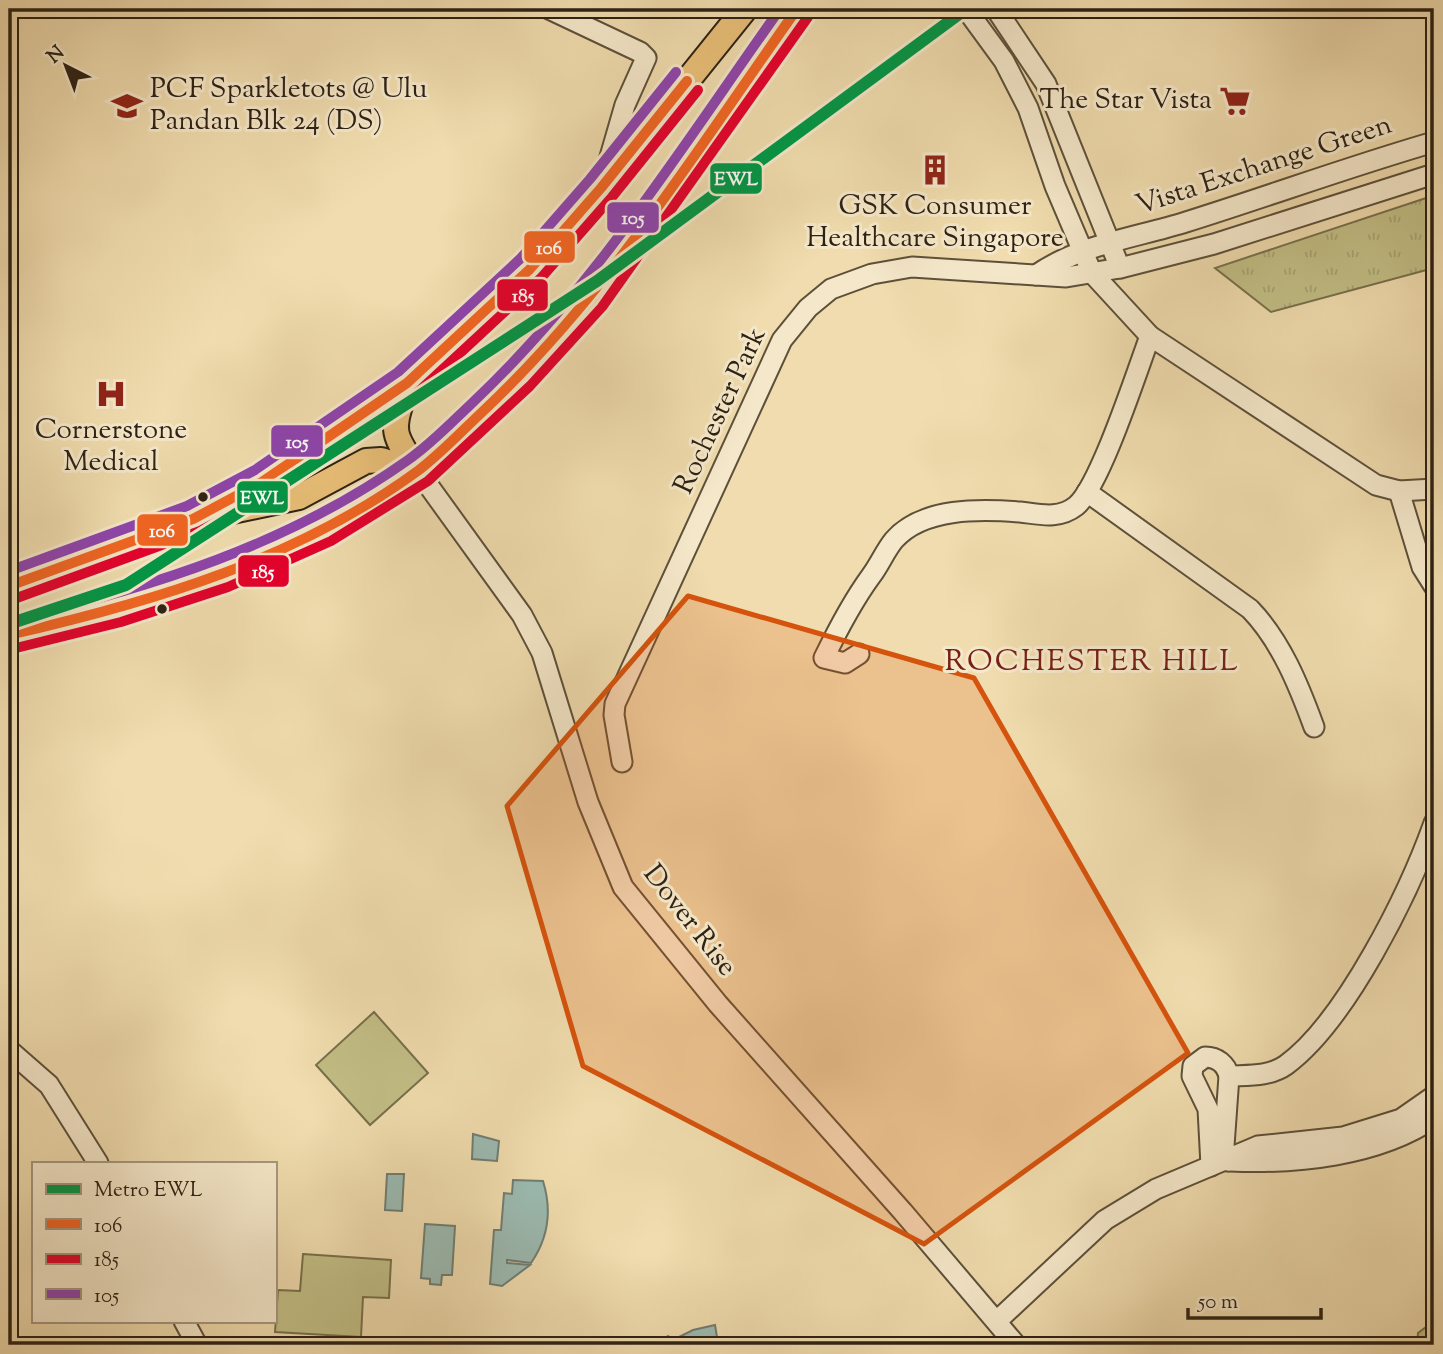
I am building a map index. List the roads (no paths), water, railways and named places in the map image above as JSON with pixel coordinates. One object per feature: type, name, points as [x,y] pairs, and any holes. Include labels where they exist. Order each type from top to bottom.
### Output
[{"type":"main road","points":[[9,586],[193,519],[262,482],[407,383],[530,269],[601,188],[746,9]]},
{"type":"main road","points":[[9,635],[108,613],[252,563],[355,512],[418,471],[481,414],[569,325],[797,9]]},
{"type":"main road","points":[[407,383],[394,430],[396,440],[418,471]]},
{"type":"main road","points":[[193,519],[282,503],[366,461],[381,460],[418,471]]},
{"type":"street","points":[[549,9],[640,52],[646,58],[625,104],[601,188]]},
{"type":"street","points":[[966,9],[1004,61],[1028,108],[1081,251],[1092,273],[1150,336],[1352,472],[1376,485],[1399,491],[1434,489]]},
{"type":"street","name":"Vista Exchange Green","points":[[996,9],[1046,84],[1120,268]]},
{"type":"street","name":"Vista Exchange Green","points":[[1081,251],[1148,234],[1434,142]]},
{"type":"street","name":"Vista Exchange Green","points":[[1092,273],[1214,244],[1434,174]]},
{"type":"street","points":[[1036,275],[1060,258],[1081,251]]},
{"type":"street","name":"Rochester Park","points":[[622,762],[614,715],[615,704],[782,340],[808,308],[831,289],[852,279],[912,268],[1066,277],[1092,273]]},
{"type":"street","points":[[859,654],[845,663],[824,658],[855,594],[895,539],[914,525],[930,518],[969,512],[1021,512],[1043,517],[1075,506],[1087,492],[1150,336]]},
{"type":"street","name":"Dover Rise","points":[[418,471],[522,615],[542,653],[588,802],[623,887],[718,1004],[1016,1345]]},
{"type":"street","points":[[1399,491],[1422,567],[1434,586]]},
{"type":"street","points":[[1087,492],[1250,608],[1264,623],[1296,678],[1314,727]]},
{"type":"street","points":[[1228,1076],[1267,1074],[1286,1065],[1348,995],[1383,935],[1434,824]]},
{"type":"street","points":[[9,1050],[50,1085],[97,1162]]},
{"type":"street","points":[[1212,1057],[1227,1068],[1228,1076],[1224,1146],[1220,1163],[1208,1109],[1192,1076],[1193,1066],[1198,1059],[1212,1057]]},
{"type":"street","points":[[997,1321],[1105,1220],[1156,1189],[1258,1146],[1343,1137],[1401,1119],[1434,1096]]},
{"type":"street","points":[[1220,1163],[1262,1163],[1343,1153],[1409,1135],[1434,1118]]},
{"type":"street","points":[[185,1322],[197,1345]]},
{"type":"water","points":[[473,1134],[499,1141],[497,1161],[472,1159]]},
{"type":"water","points":[[387,1174],[404,1174],[402,1211],[385,1210]]},
{"type":"water","points":[[513,1180],[543,1181],[547,1223],[542,1243],[531,1263],[507,1260],[507,1263],[530,1265],[502,1286],[490,1284],[494,1230],[501,1230],[504,1193],[512,1194]]},
{"type":"water","points":[[425,1224],[455,1226],[452,1275],[442,1275],[441,1285],[430,1284],[430,1279],[421,1278]]},
{"type":"water","points":[[715,1325],[717,1337],[694,1345],[656,1345],[668,1336],[673,1340],[693,1330]]},
{"type":"metro line","name":"EWL","points":[[9,624],[126,585],[597,281],[966,9]]},
{"type":"place","name":"The Star Vista","points":[[1235,101]]},
{"type":"place","name":"PCF Sparkletots @ Ulu Pandan Blk 24 (DS)","points":[[127,106]]},
{"type":"place","name":"GSK Consumer Healthcare Singapore","points":[[935,170]]},
{"type":"place","name":"Cornerstone Medical","points":[[111,394]]},
{"type":"district","name":"ROCHESTER HILL","points":[[1092,662]]}]
